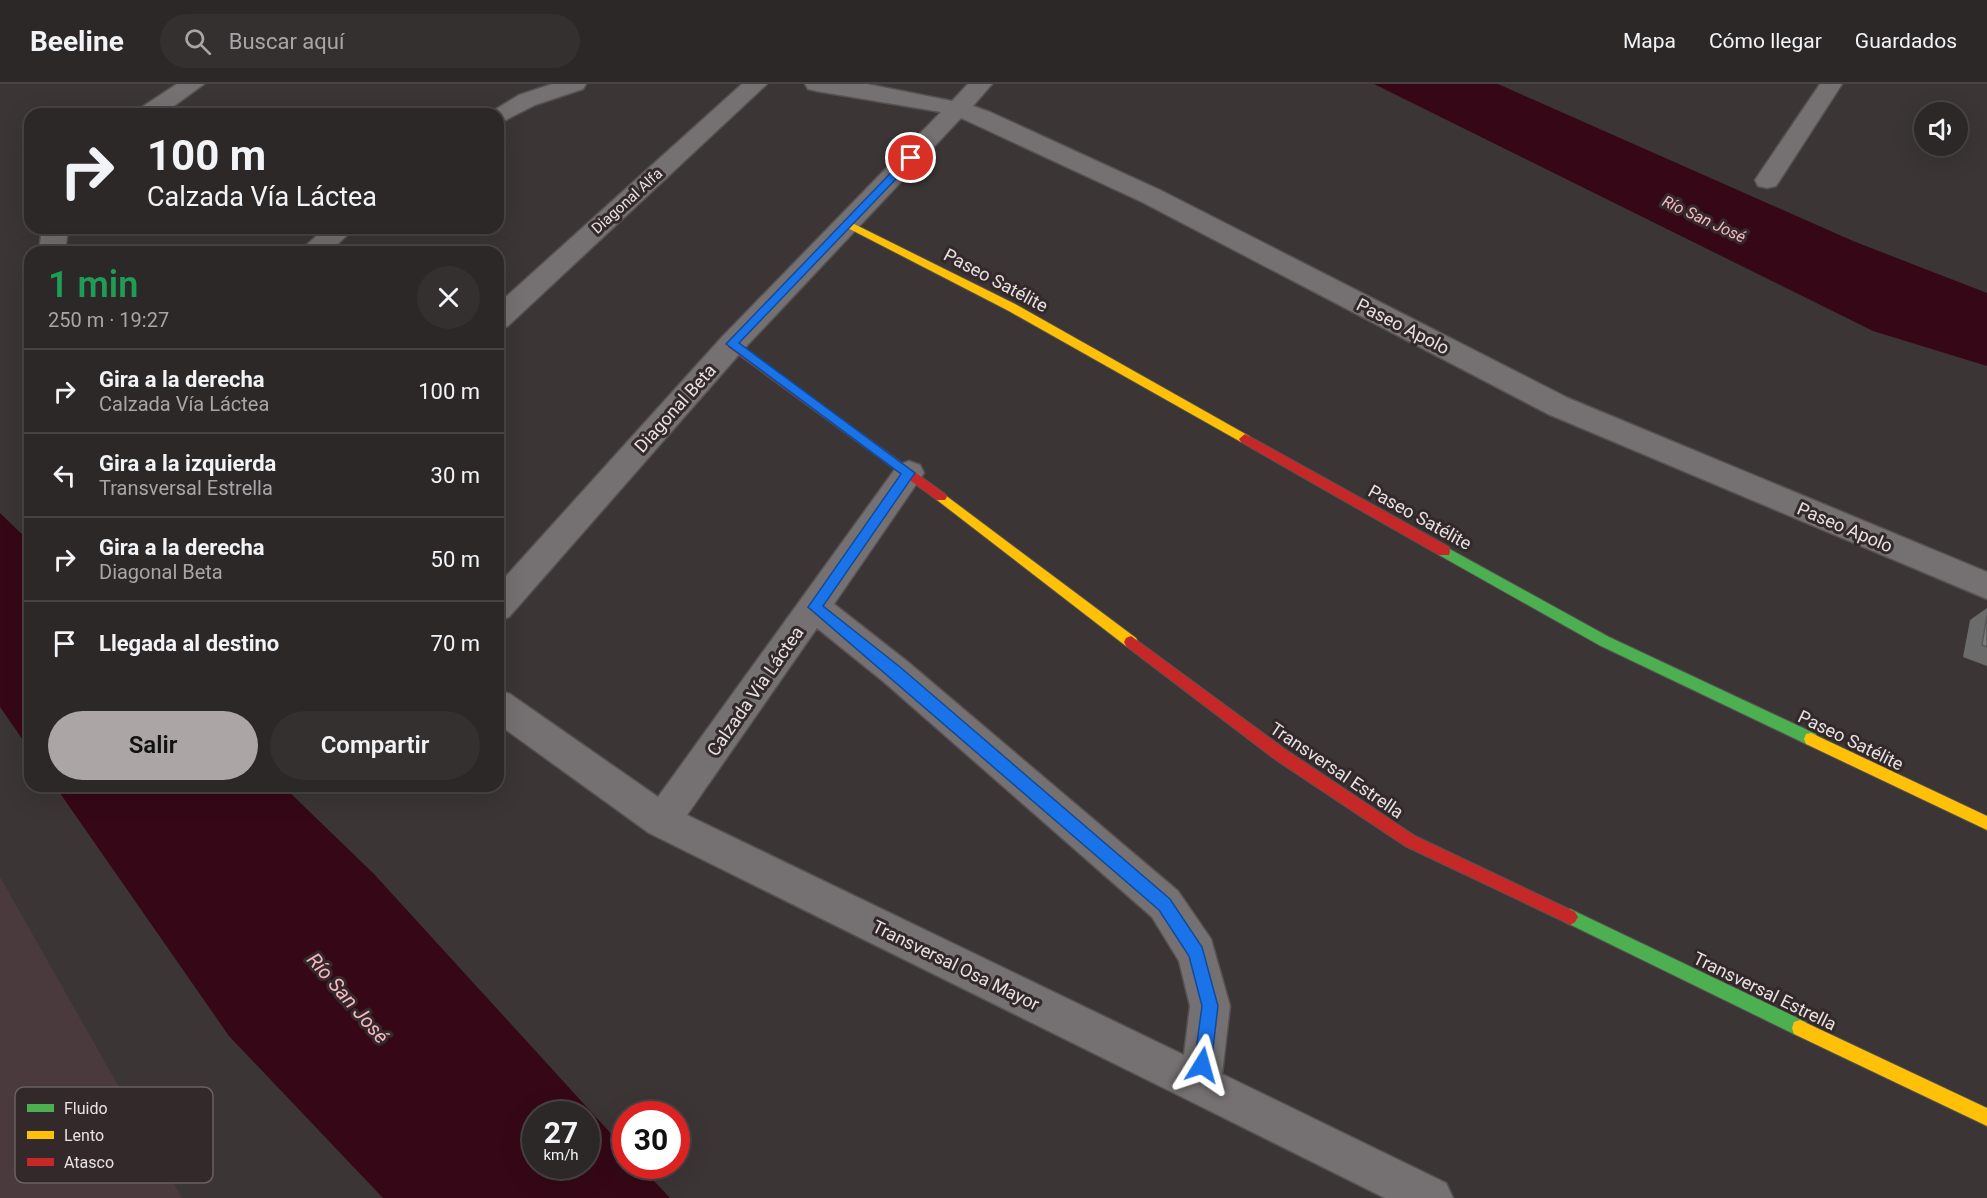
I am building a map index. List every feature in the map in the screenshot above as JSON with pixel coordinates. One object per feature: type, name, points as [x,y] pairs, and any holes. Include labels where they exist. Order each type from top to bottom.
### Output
[{"type":"street","points":[[156,108],[193,84]]},
{"type":"street","points":[[504,113],[527,100],[575,84]]},
{"type":"street","name":"Diagonal Alfa","points":[[504,314],[756,84]]},
{"type":"street","name":"Paseo Apolo","points":[[816,84],[874,91],[982,117],[1150,196],[1558,406],[1987,586]]},
{"type":"street","name":"Diagonal Beta","points":[[504,600],[732,344],[846,223],[960,110],[981,84]]},
{"type":"street","points":[[1767,180],[1831,84]]},
{"type":"street","name":"Paseo Satélite","points":[[846,223],[1011,307],[1604,641],[1987,823]]},
{"type":"street","points":[[320,246],[334,234]]},
{"type":"street","name":"Transversal Estrella","points":[[732,344],[909,473],[1281,755],[1410,841],[1987,1117]]},
{"type":"street","name":"Calzada Vía Láctea","points":[[662,821],[909,473]]},
{"type":"street","points":[[814,607],[896,672],[1164,904],[1197,953],[1210,1006],[1200,1085]]},
{"type":"street","name":"Transversal Osa Mayor","points":[[504,709],[662,821],[1431,1198]]},
{"type":"shaded area","points":[[0,877],[119,1087],[15,1087],[15,1183],[173,1183],[182,1198],[0,1198]]},
{"type":"water","name":"Río San José","points":[[1374,84],[1498,84],[1853,241],[1987,293],[1987,366],[1873,331]]},
{"type":"water","points":[[0,513],[24,536],[24,741],[0,707]]},
{"type":"water","name":"Río San José","points":[[59,792],[289,792],[374,874],[581,1101],[522,1101],[522,1179],[600,1179],[600,1122],[612,1135],[612,1179],[652,1179],[670,1198],[383,1198],[229,1036]]},
{"type":"building","points":[[1987,615],[1987,647],[1982,645]]},
{"type":"traffic: fast","points":[[1444,551],[1604,641],[1811,739]]},
{"type":"traffic: fast","points":[[1570,917],[1800,1028]]},
{"type":"traffic: slow","points":[[846,223],[1011,307],[1245,439]]},
{"type":"traffic: slow","points":[[941,497],[1131,642]]},
{"type":"traffic: slow","points":[[1811,739],[1987,823]]},
{"type":"traffic: slow","points":[[1800,1028],[1987,1117]]},
{"type":"traffic: jam","points":[[732,344],[941,497]]},
{"type":"traffic: jam","points":[[1245,439],[1444,551]]},
{"type":"traffic: jam","points":[[1131,642],[1281,755],[1410,841],[1570,917]]},
{"type":"route","points":[[911,158],[732,344],[909,473],[814,607],[896,672],[1164,904],[1197,953],[1210,1006],[1202,1065]]}]
